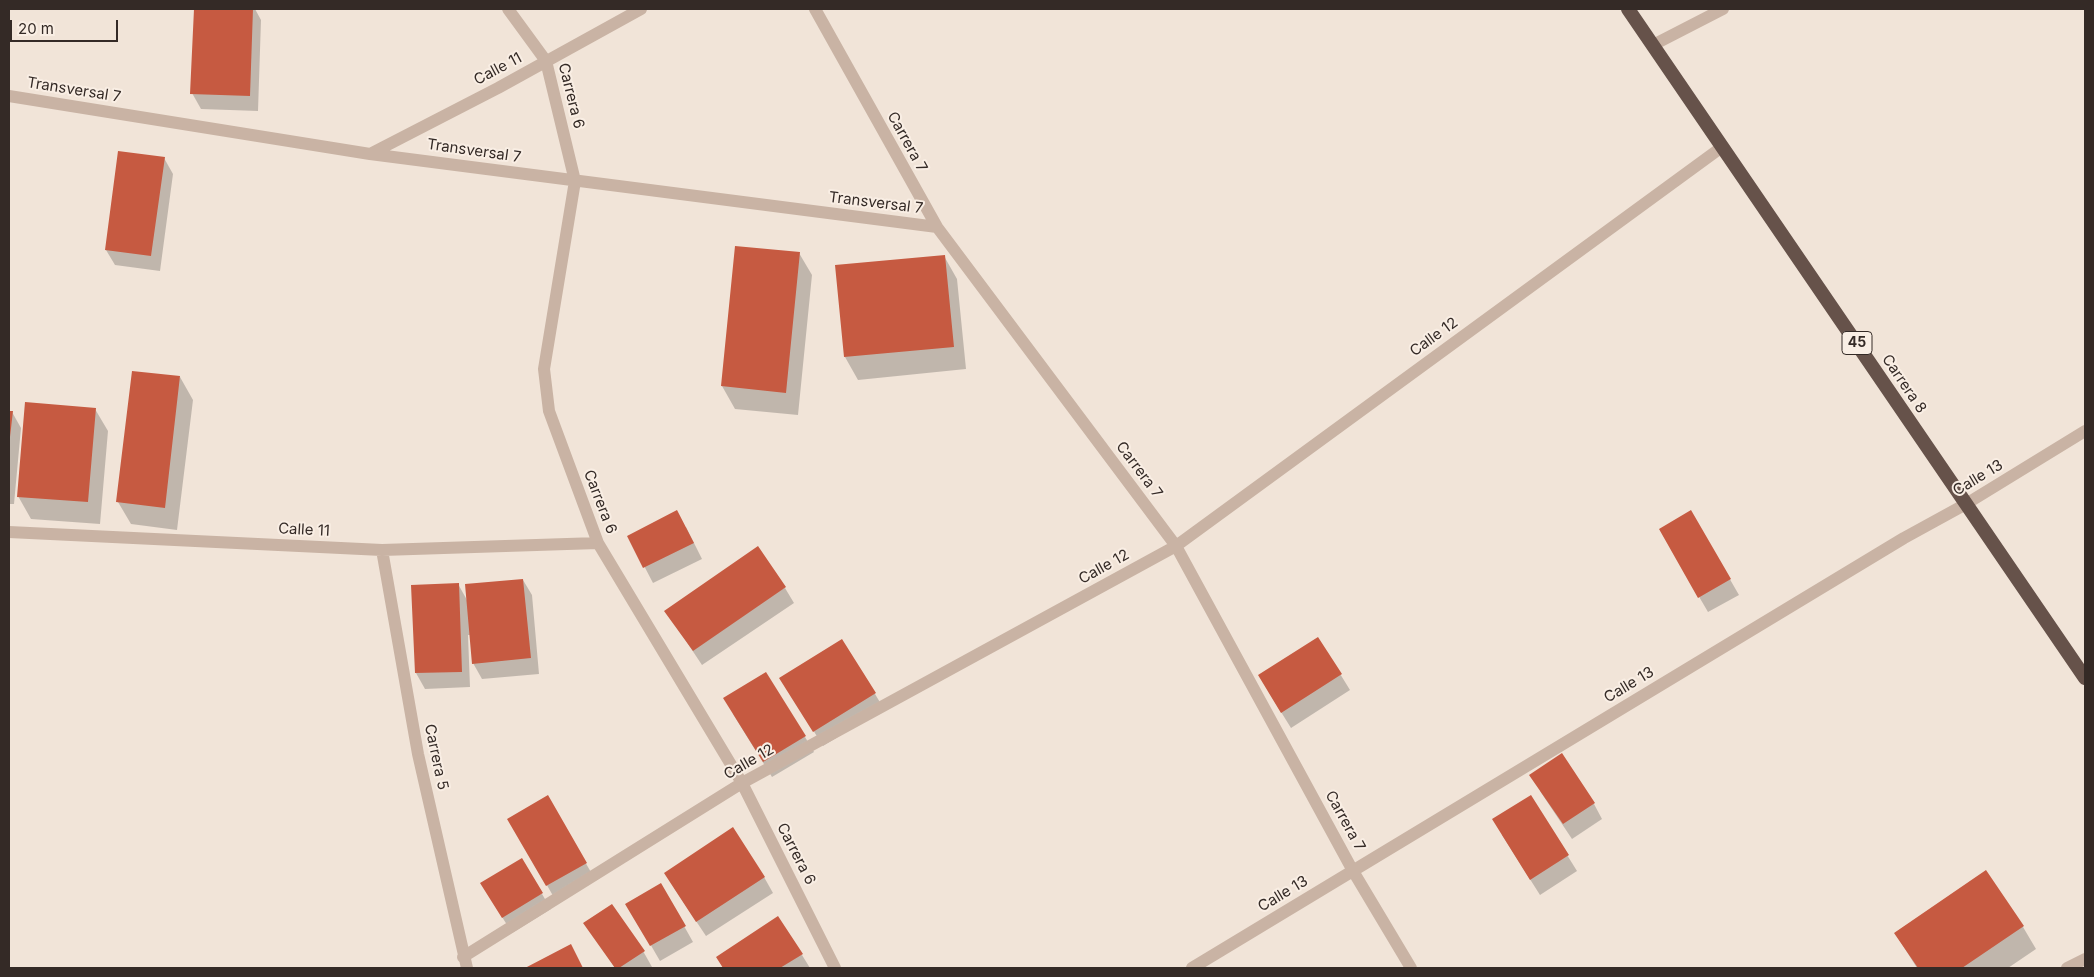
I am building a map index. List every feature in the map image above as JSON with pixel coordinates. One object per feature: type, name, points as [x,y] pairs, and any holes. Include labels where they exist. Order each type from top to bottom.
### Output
[{"type":"highway","name":"Carrera 8","points":[[1628,9],[2085,678]]},
{"type":"street","name":"Carrera 6","points":[[508,9],[546,62],[575,181],[544,369],[549,411],[598,542],[742,783],[835,968]]},
{"type":"street","name":"Calle 11","points":[[370,154],[546,62],[640,9]]},
{"type":"street","name":"Carrera 7","points":[[814,9],[937,228],[1176,546],[1353,871],[1411,968]]},
{"type":"street","points":[[1653,45],[1723,9]]},
{"type":"street","name":"Transversal 7","points":[[9,96],[370,154],[937,228]]},
{"type":"street","name":"Calle 12","points":[[465,962],[742,783],[1176,546],[1722,147]]},
{"type":"street","name":"Calle 13","points":[[1192,968],[1904,538],[1966,504],[2085,431]]},
{"type":"street","name":"Calle 11","points":[[9,532],[382,550],[598,542]]},
{"type":"street","name":"Carrera 5","points":[[382,550],[418,754],[465,962]]},
{"type":"street","points":[[2068,968],[2085,959]]},
{"type":"building","points":[[194,9],[253,9],[250,96],[190,94]]},
{"type":"building","points":[[118,151],[165,157],[151,256],[105,250]]},
{"type":"building","points":[[735,246],[800,252],[786,393],[721,386]]},
{"type":"building","points":[[945,255],[954,347],[844,357],[835,265]]},
{"type":"building","points":[[132,371],[180,376],[165,508],[116,502]]},
{"type":"building","points":[[25,402],[96,408],[88,502],[17,497]]},
{"type":"building","points":[[9,411],[13,411],[10,437],[9,437]]},
{"type":"building","points":[[677,510],[694,543],[643,568],[627,536]]},
{"type":"building","points":[[1691,510],[1731,579],[1698,598],[1659,529]]},
{"type":"building","points":[[758,546],[786,587],[693,651],[664,611]]},
{"type":"building","points":[[523,579],[531,658],[472,664],[465,584]]},
{"type":"building","points":[[459,583],[462,672],[415,673],[411,585]]},
{"type":"building","points":[[1318,637],[1342,674],[1281,713],[1258,675]]},
{"type":"building","points":[[842,639],[876,693],[813,732],[779,678]]},
{"type":"building","points":[[766,672],[806,736],[763,762],[723,698]]},
{"type":"building","points":[[1562,753],[1595,803],[1563,824],[1529,775]]},
{"type":"building","points":[[548,795],[587,863],[546,886],[507,819]]},
{"type":"building","points":[[1531,795],[1569,855],[1530,880],[1492,819]]},
{"type":"building","points":[[733,827],[765,877],[696,922],[664,873]]},
{"type":"building","points":[[522,858],[543,893],[502,918],[480,883]]},
{"type":"building","points":[[1986,870],[2024,926],[1962,968],[1918,968],[1894,933]]},
{"type":"building","points":[[661,883],[686,926],[650,946],[625,904]]},
{"type":"building","points":[[612,904],[645,951],[619,968],[615,968],[583,923]]},
{"type":"building","points":[[778,916],[803,954],[780,968],[723,968],[716,957]]},
{"type":"building","points":[[571,944],[583,968],[525,968]]}]
